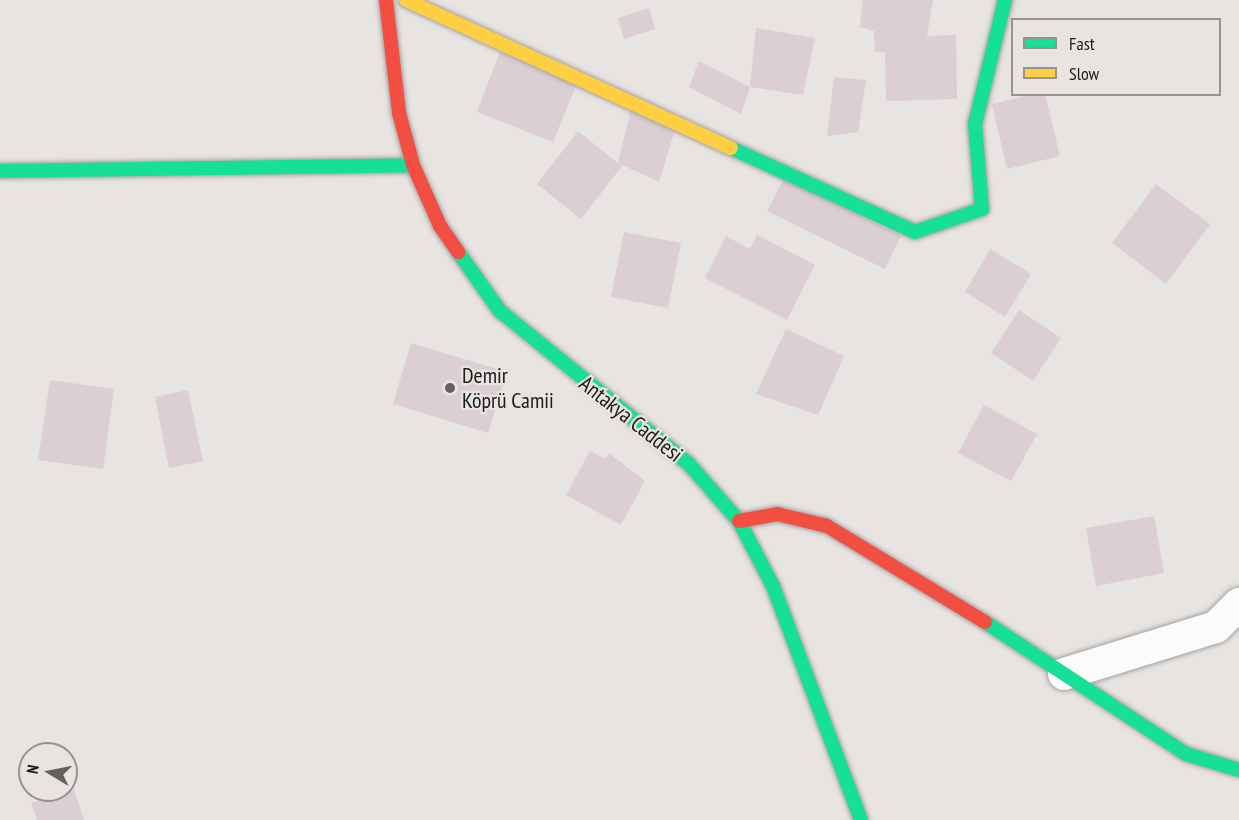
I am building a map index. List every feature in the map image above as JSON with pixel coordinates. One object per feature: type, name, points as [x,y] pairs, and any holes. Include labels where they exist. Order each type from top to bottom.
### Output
[{"type":"street","name":"Antakya Caddesi","points":[[386,0],[399,113],[413,165],[440,226],[500,311],[688,463],[740,521],[773,586],[861,820]]},
{"type":"street","points":[[406,0],[915,232],[982,209],[975,124],[1005,0]]},
{"type":"street","points":[[0,171],[413,165]]},
{"type":"street","points":[[740,521],[777,514],[827,526],[1064,674],[1186,754],[1239,770]]},
{"type":"street","points":[[1064,674],[1216,627],[1239,604]]},
{"type":"building","points":[[863,0],[933,0],[927,36],[956,35],[957,99],[886,101],[885,53],[875,51],[874,31],[860,27]]},
{"type":"building","points":[[649,8],[655,29],[624,39],[618,18]]},
{"type":"building","points":[[756,28],[815,38],[803,95],[750,87]]},
{"type":"building","points":[[500,52],[577,83],[553,142],[477,112]]},
{"type":"building","points":[[699,61],[750,87],[741,114],[689,87]]},
{"type":"building","points":[[834,77],[866,80],[858,132],[827,136]]},
{"type":"building","points":[[1025,96],[1045,96],[1060,156],[1007,169],[992,104]]},
{"type":"building","points":[[632,105],[676,126],[659,182],[618,163]]},
{"type":"building","points":[[578,131],[622,166],[581,219],[537,184]]},
{"type":"building","points":[[784,178],[901,236],[885,269],[767,211]]},
{"type":"building","points":[[1156,184],[1210,224],[1166,284],[1112,243]]},
{"type":"building","points":[[624,232],[681,243],[668,308],[611,297]]},
{"type":"building","points":[[757,235],[815,265],[787,320],[705,278],[726,236],[750,249]]},
{"type":"building","points":[[990,249],[1031,274],[1005,317],[965,292]]},
{"type":"building","points":[[1019,310],[1061,338],[1033,381],[991,353]]},
{"type":"building","points":[[786,329],[844,356],[818,415],[756,394]]},
{"type":"building","name":"Demir Köprü Camii","points":[[411,343],[507,372],[488,433],[393,404]]},
{"type":"building","points":[[50,380],[114,389],[103,469],[38,460]]},
{"type":"building","points":[[188,390],[203,461],[169,468],[155,397]]},
{"type":"building","points":[[984,405],[1037,434],[1011,481],[958,453]]},
{"type":"building","points":[[590,451],[605,459],[609,453],[645,481],[621,525],[566,495]]},
{"type":"building","points":[[1154,516],[1164,573],[1096,586],[1086,528]]},
{"type":"building","points":[[78,802],[84,820],[37,820],[31,803]]},
{"type":"traffic: fast","points":[[731,148],[915,232],[982,209],[975,124],[1005,0]]},
{"type":"traffic: fast","points":[[0,171],[413,165]]},
{"type":"traffic: fast","points":[[458,252],[500,311],[688,463],[739,521],[773,586],[861,820]]},
{"type":"traffic: fast","points":[[985,622],[1186,754],[1239,770]]},
{"type":"traffic: slow","points":[[406,0],[731,148]]},
{"type":"traffic: jam","points":[[386,0],[399,113],[413,165],[440,226],[458,252]]},
{"type":"traffic: jam","points":[[739,521],[777,514],[827,526],[985,622]]},
{"type":"place","name":"Demir Köprü Camii","points":[[450,388]]}]
